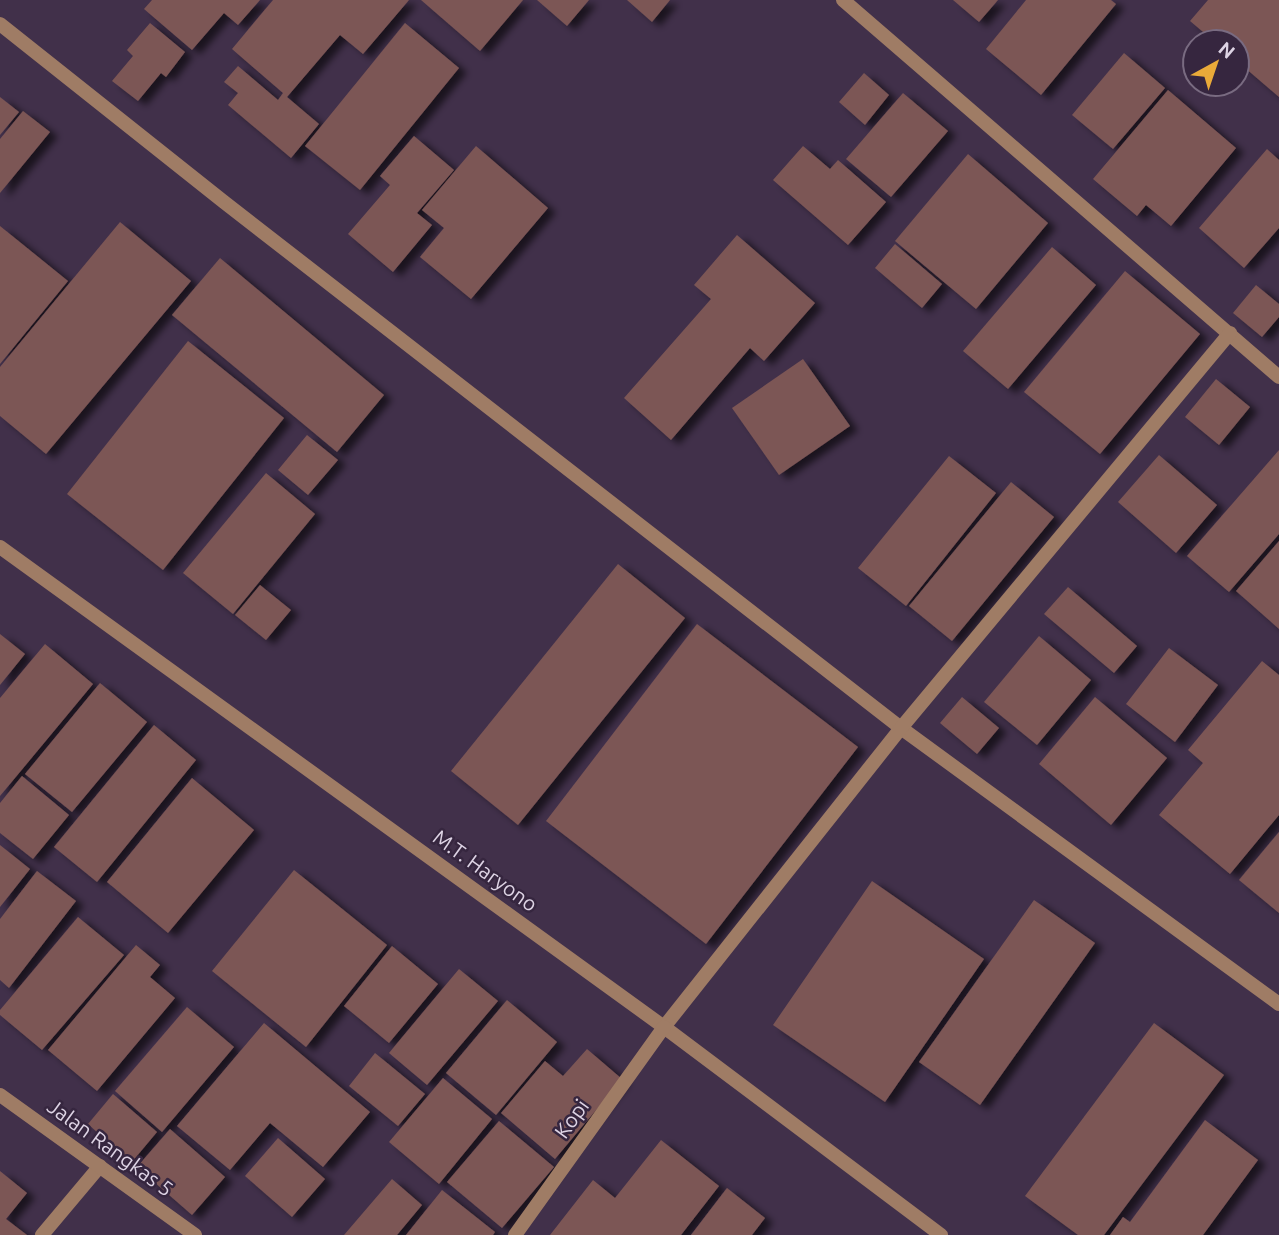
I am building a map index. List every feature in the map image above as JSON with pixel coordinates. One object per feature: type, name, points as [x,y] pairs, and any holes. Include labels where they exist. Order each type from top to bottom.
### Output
[{"type":"street","points":[[843,0],[1279,377]]},
{"type":"street","points":[[0,24],[246,219],[901,728],[1279,1004]]},
{"type":"street","name":"Kopi","points":[[514,1235],[664,1027],[901,728],[1230,333]]},
{"type":"street","name":"M.T. Haryono","points":[[0,547],[664,1027],[941,1235]]},
{"type":"street","name":"Jalan Rangkas 5","points":[[0,1095],[195,1235]]},
{"type":"street","points":[[42,1235],[100,1167]]},
{"type":"building","points":[[152,0],[260,0],[238,25],[224,13],[192,50],[144,9]]},
{"type":"building","points":[[273,0],[409,0],[363,54],[340,35],[287,97],[319,124],[291,158],[228,105],[238,93],[224,82],[238,66],[278,100],[283,93],[232,49]]},
{"type":"building","points":[[421,0],[523,0],[480,51]]},
{"type":"building","points":[[537,0],[589,0],[567,26]]},
{"type":"building","points":[[627,0],[670,0],[652,22]]},
{"type":"building","points":[[953,0],[998,0],[979,22]]},
{"type":"building","points":[[1026,0],[1111,0],[1116,4],[1041,95],[986,49]]},
{"type":"building","points":[[1208,0],[1279,0],[1279,97],[1251,73],[1251,28],[1198,28],[1190,21]]},
{"type":"building","points":[[150,23],[185,52],[166,77],[161,73],[138,101],[112,81],[133,56],[127,50]]},
{"type":"building","points":[[405,23],[459,68],[360,190],[305,146]]},
{"type":"building","points":[[1124,53],[1165,88],[1113,149],[1072,115]]},
{"type":"building","points":[[864,73],[889,95],[865,125],[839,102]]},
{"type":"building","points":[[1168,90],[1236,148],[1171,226],[1146,205],[1137,216],[1093,179]]},
{"type":"building","points":[[903,93],[948,131],[891,197],[846,159]]},
{"type":"building","points":[[0,97],[19,112],[0,135]]},
{"type":"building","points":[[23,111],[50,132],[0,193],[0,139]]},
{"type":"building","points":[[414,136],[454,170],[417,213],[432,225],[393,272],[348,234],[390,185],[380,176]]},
{"type":"building","points":[[476,146],[548,208],[471,299],[420,257],[444,228],[422,210]]},
{"type":"building","points":[[803,146],[830,169],[838,160],[886,202],[848,245],[773,180]]},
{"type":"building","points":[[1267,149],[1279,160],[1279,228],[1244,268],[1199,228]]},
{"type":"building","points":[[968,154],[1048,223],[976,309],[895,241]]},
{"type":"building","points":[[120,222],[191,281],[46,454],[0,416],[0,367]]},
{"type":"building","points":[[0,226],[68,281],[0,364]]},
{"type":"building","points":[[737,235],[815,303],[764,361],[750,348],[671,440],[624,398],[711,299],[694,285]]},
{"type":"building","points":[[895,244],[942,284],[922,308],[875,268]]},
{"type":"building","points":[[1052,247],[1096,285],[1008,389],[963,351]]},
{"type":"building","points":[[220,258],[384,395],[337,452],[172,315]]},
{"type":"building","points":[[1125,271],[1200,334],[1100,454],[1024,392]]},
{"type":"building","points":[[1256,285],[1279,304],[1279,317],[1262,337],[1233,313]]},
{"type":"building","points":[[188,341],[284,418],[163,570],[67,494]]},
{"type":"building","points":[[803,359],[850,426],[779,475],[732,408]]},
{"type":"building","points":[[1216,379],[1250,407],[1219,445],[1185,417]]},
{"type":"building","points":[[307,435],[338,460],[308,495],[278,470]]},
{"type":"building","points":[[1279,450],[1279,534],[1229,592],[1187,556]]},
{"type":"building","points":[[1159,455],[1217,505],[1176,553],[1118,502]]},
{"type":"building","points":[[949,456],[996,493],[906,606],[858,568]]},
{"type":"building","points":[[266,473],[315,514],[233,614],[183,573]]},
{"type":"building","points":[[1011,482],[1054,517],[952,641],[909,606]]},
{"type":"building","points":[[1279,541],[1279,629],[1236,591]]},
{"type":"building","points":[[618,564],[685,618],[518,825],[451,771]]},
{"type":"building","points":[[260,585],[291,610],[266,640],[235,615]]},
{"type":"building","points":[[1068,587],[1137,646],[1114,673],[1044,614]]},
{"type":"building","points":[[697,624],[858,747],[706,944],[546,821]]},
{"type":"building","points":[[0,634],[25,654],[0,685]]},
{"type":"building","points":[[1039,636],[1091,680],[1037,745],[984,702]]},
{"type":"building","points":[[45,644],[93,684],[0,796],[0,698]]},
{"type":"building","points":[[1169,648],[1218,685],[1175,742],[1126,704]]},
{"type":"building","points":[[1262,661],[1279,675],[1279,815],[1230,874],[1159,815],[1203,763],[1188,750]]},
{"type":"building","points":[[100,683],[147,722],[72,812],[25,774]]},
{"type":"building","points":[[962,697],[999,728],[977,754],[940,723]]},
{"type":"building","points":[[1095,697],[1167,758],[1111,825],[1039,764]]},
{"type":"building","points":[[154,725],[196,760],[97,882],[54,847]]},
{"type":"building","points":[[22,776],[69,815],[33,859],[0,833],[0,803]]},
{"type":"building","points":[[192,778],[254,830],[168,933],[107,882]]},
{"type":"building","points":[[1279,832],[1279,913],[1239,880]]},
{"type":"building","points":[[0,845],[30,869],[0,907]]},
{"type":"building","points":[[294,870],[387,945],[306,1047],[212,971]]},
{"type":"building","points":[[37,871],[76,901],[9,988],[0,980],[0,919]]},
{"type":"building","points":[[872,881],[984,959],[885,1102],[773,1025]]},
{"type":"building","points":[[1034,900],[1095,943],[980,1105],[919,1062]]},
{"type":"building","points":[[78,917],[124,955],[42,1050],[0,1015],[0,1010]]},
{"type":"building","points":[[136,945],[160,965],[150,977],[175,998],[97,1091],[48,1050]]},
{"type":"building","points":[[392,946],[438,984],[389,1043],[344,1006]]},
{"type":"building","points":[[459,969],[498,1001],[427,1085],[389,1053]]},
{"type":"building","points":[[507,1000],[557,1042],[496,1115],[446,1073]]},
{"type":"building","points":[[187,1007],[234,1047],[162,1132],[115,1091]]},
{"type":"building","points":[[264,1023],[370,1112],[323,1167],[270,1123],[230,1170],[177,1126]]},
{"type":"building","points":[[1154,1023],[1224,1075],[1104,1235],[1078,1235],[1025,1196]]},
{"type":"building","points":[[587,1049],[622,1079],[555,1159],[501,1113],[545,1061],[563,1076]]},
{"type":"building","points":[[375,1053],[425,1094],[398,1126],[349,1086]]},
{"type":"building","points":[[443,1078],[492,1119],[439,1184],[389,1142]]},
{"type":"building","points":[[113,1094],[157,1132],[131,1163],[88,1124]]},
{"type":"building","points":[[1205,1120],[1258,1160],[1203,1235],[1110,1235],[1123,1217],[1130,1222]]},
{"type":"building","points":[[499,1121],[554,1167],[502,1228],[447,1182]]},
{"type":"building","points":[[170,1129],[225,1177],[192,1215],[137,1167]]},
{"type":"building","points":[[278,1138],[325,1179],[292,1217],[245,1176]]},
{"type":"building","points":[[661,1140],[719,1186],[681,1235],[550,1235],[593,1180],[615,1198]]},
{"type":"building","points":[[0,1171],[27,1193],[6,1219],[27,1235],[0,1235]]},
{"type":"building","points":[[392,1179],[422,1205],[397,1235],[344,1235]]},
{"type":"building","points":[[727,1188],[765,1218],[752,1235],[691,1235]]},
{"type":"building","points":[[442,1190],[495,1232],[493,1235],[406,1235]]}]
